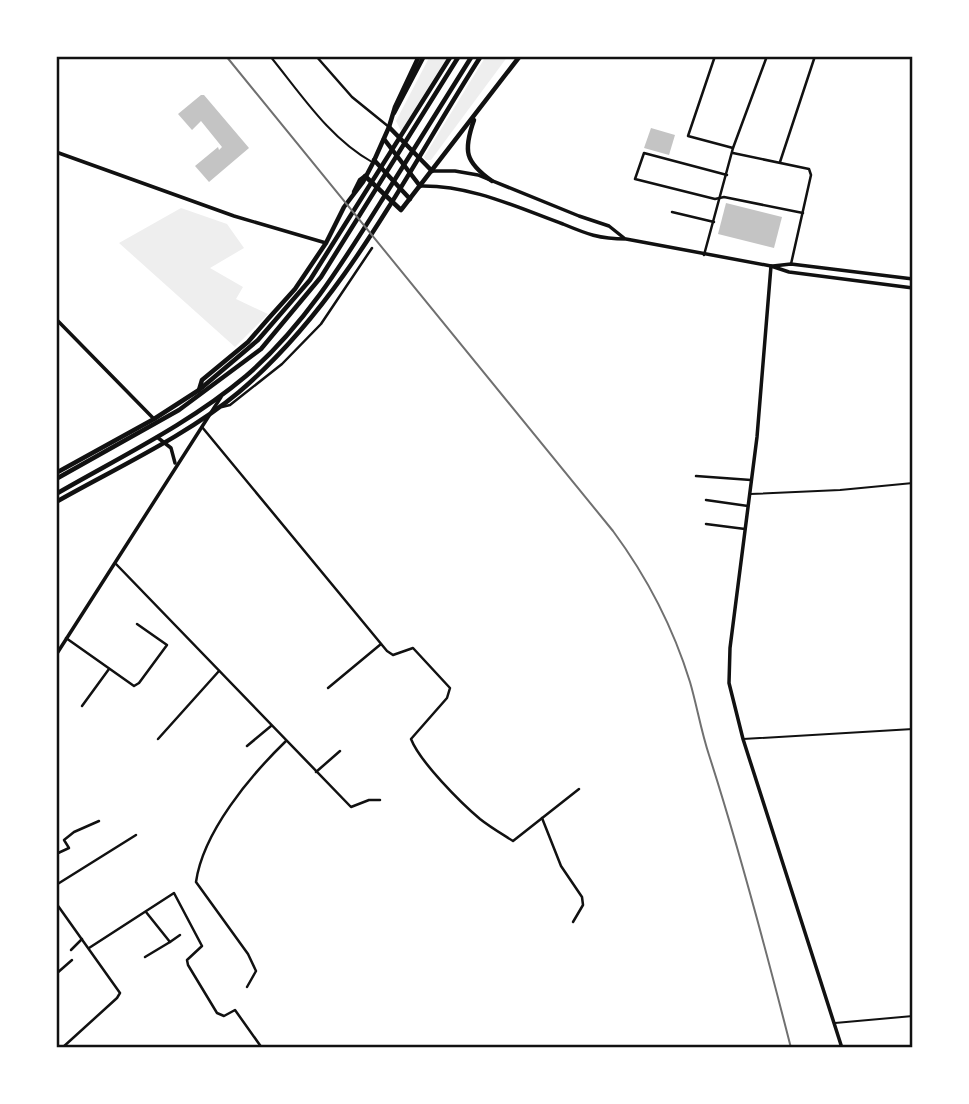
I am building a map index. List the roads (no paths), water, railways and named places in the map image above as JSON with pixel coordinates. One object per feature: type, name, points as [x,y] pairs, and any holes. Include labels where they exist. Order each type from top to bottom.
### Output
[{"type":"highway","points":[[199,390],[202,380],[248,342],[295,289],[326,243],[374,161],[419,56]]},
{"type":"highway","points":[[394,113],[424,56]]},
{"type":"highway","points":[[56,472],[156,420],[241,357],[284,313],[310,280],[451,56]]},
{"type":"highway","points":[[56,479],[206,391],[261,349],[308,294],[352,229],[459,56]]},
{"type":"highway","points":[[56,494],[156,437],[222,395],[291,333],[359,237],[472,56]]},
{"type":"highway","points":[[56,502],[165,441],[212,411],[263,371],[301,331],[337,285],[481,56]]},
{"type":"highway","points":[[365,176],[401,210],[520,56]]},
{"type":"highway","points":[[475,115],[470,131],[468,156],[475,169],[492,181]]},
{"type":"highway","points":[[389,127],[432,172]]},
{"type":"highway","points":[[384,139],[420,186]]},
{"type":"highway","points":[[374,161],[410,199]]},
{"type":"street","points":[[316,56],[352,97],[389,127]]},
{"type":"street","points":[[715,56],[688,136],[733,148]]},
{"type":"street","points":[[704,255],[733,148],[767,56]]},
{"type":"street","points":[[780,162],[815,56]]},
{"type":"street","points":[[56,152],[234,216],[326,243]]},
{"type":"street","points":[[727,175],[644,153],[635,179],[715,199],[724,197],[803,213]]},
{"type":"street","points":[[733,153],[809,169],[811,175],[791,264]]},
{"type":"street","points":[[432,172],[463,172],[492,181],[609,226],[626,239]]},
{"type":"street","points":[[420,186],[468,190],[603,239],[626,239],[771,266],[789,272],[913,288]]},
{"type":"street","points":[[672,212],[714,222]]},
{"type":"street","points":[[212,411],[230,405],[282,364],[321,324],[372,248]]},
{"type":"street","points":[[771,266],[791,264],[913,279]]},
{"type":"street","points":[[771,266],[758,431],[729,674],[743,739],[842,1048]]},
{"type":"street","points":[[56,319],[156,420]]},
{"type":"street","points":[[56,655],[222,395]]},
{"type":"street","points":[[202,427],[381,644],[393,655],[413,648],[450,688],[447,698],[411,739],[439,778],[480,819],[513,841],[579,789]]},
{"type":"street","points":[[156,437],[171,448],[175,465]]},
{"type":"street","points":[[696,476],[751,480]]},
{"type":"street","points":[[706,500],[748,506]]},
{"type":"street","points":[[706,524],[745,529]]},
{"type":"street","points":[[114,561],[351,807],[369,800],[380,800]]},
{"type":"street","points":[[66,638],[134,686],[167,645],[137,624]]},
{"type":"street","points":[[328,688],[381,644]]},
{"type":"street","points":[[82,706],[109,669]]},
{"type":"street","points":[[158,739],[219,671]]},
{"type":"street","points":[[247,746],[271,726]]},
{"type":"street","points":[[247,987],[256,971],[248,954],[196,882],[199,862],[231,804],[254,772],[286,741]]},
{"type":"street","points":[[316,772],[340,751]]},
{"type":"street","points":[[542,818],[561,866],[582,897],[583,905],[573,922]]},
{"type":"street","points":[[56,854],[69,848],[64,841],[75,832],[99,821]]},
{"type":"street","points":[[56,885],[136,835]]},
{"type":"street","points":[[89,948],[171,894],[176,895],[202,946],[187,960],[188,965],[217,1013],[224,1016],[235,1010],[262,1048]]},
{"type":"street","points":[[56,903],[120,993],[62,1048]]},
{"type":"street","points":[[145,911],[170,942]]},
{"type":"street","points":[[145,957],[180,935]]},
{"type":"street","points":[[71,950],[82,939]]},
{"type":"street","points":[[56,974],[72,960]]},
{"type":"lane","points":[[270,56],[337,136],[359,155],[374,161]]},
{"type":"lane","points":[[749,494],[913,483]]},
{"type":"lane","points":[[743,739],[913,729]]},
{"type":"lane","points":[[834,1024],[913,1016]]},
{"type":"railway","points":[[226,56],[613,531],[648,584],[676,642],[690,682],[791,1048]]}]
